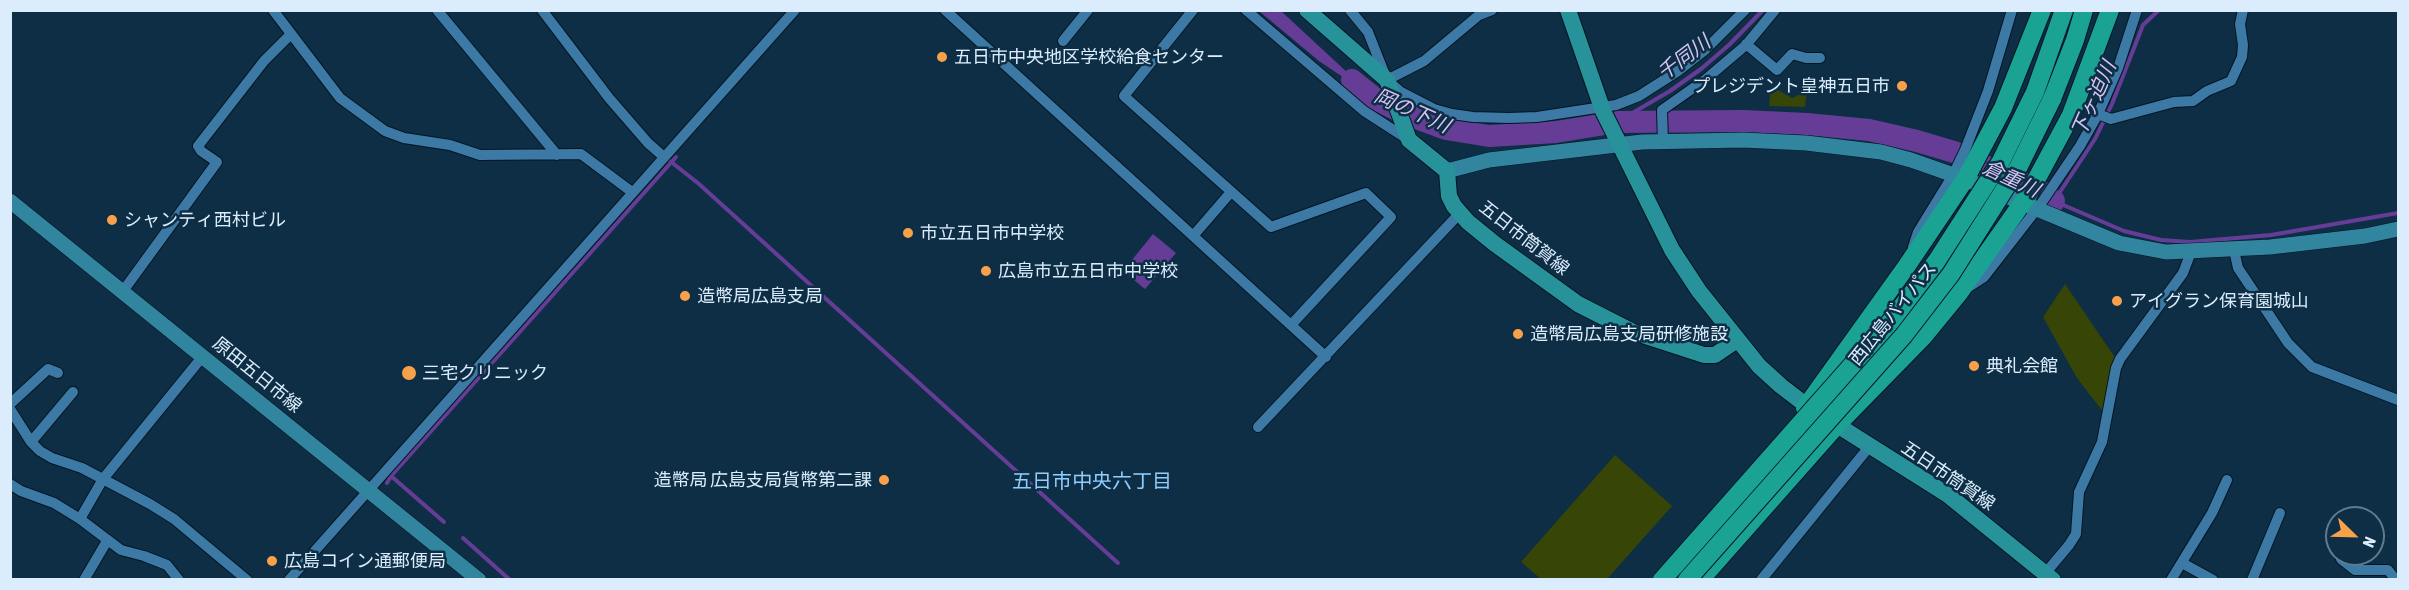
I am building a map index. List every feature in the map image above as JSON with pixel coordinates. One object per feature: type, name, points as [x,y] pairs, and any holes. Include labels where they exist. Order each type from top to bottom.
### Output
[{"type":"highway","name":"西広島バイパス","points":[[1652,579],[1807,406],[1906,267],[1973,152],[2003,108],[2042,10]]},
{"type":"highway","name":"西広島バイパス","points":[[1687,579],[1896,344],[1951,274],[2018,168],[2043,96],[2064,10]]},
{"type":"highway","name":"西広島バイパス","points":[[1662,579],[1891,321],[1930,270],[2043,96],[2075,40],[2084,10]]},
{"type":"highway","name":"西広島バイパス","points":[[1700,579],[1837,425],[1923,337],[2032,203],[2039,174],[2071,115],[2110,10]]},
{"type":"main road","points":[[1307,10],[1389,86],[1408,135],[1447,171]]},
{"type":"main road","name":"五日市筒賀線","points":[[1569,10],[1602,109],[1672,250],[1699,291],[1737,339],[1766,373],[1807,406],[1948,495],[2046,577]]},
{"type":"main road","name":"五日市筒賀線","points":[[1447,171],[1449,196],[1460,213],[1477,230],[1578,304],[1614,324],[1657,341],[1704,355],[1721,352],[1737,339]]},
{"type":"street","points":[[273,10],[340,98],[385,131],[404,138],[450,145],[480,155],[581,154],[632,192]]},
{"type":"street","points":[[437,10],[557,155]]},
{"type":"street","points":[[542,10],[609,98],[648,143],[664,157]]},
{"type":"street","points":[[945,10],[1326,357]]},
{"type":"street","points":[[1063,41],[1088,10]]},
{"type":"street","points":[[1193,10],[1124,96],[1271,227],[1366,193],[1391,217],[1291,325]]},
{"type":"street","points":[[1246,10],[1364,111],[1408,135]]},
{"type":"street","points":[[1350,10],[1368,32],[1389,86],[1434,109],[1473,117],[1537,117],[1602,109],[1624,103],[1650,90],[1678,71],[1705,50],[1745,10]]},
{"type":"street","points":[[1663,138],[1662,113],[1664,108],[1706,79],[1746,44],[1775,10]]},
{"type":"street","points":[[1973,152],[2012,10]]},
{"type":"street","points":[[2032,203],[2056,182],[2098,114],[2118,68],[2136,10]]},
{"type":"street","points":[[2098,114],[2111,119],[2174,102],[2193,101],[2207,91],[2231,81],[2242,57],[2240,24],[2243,10]]},
{"type":"street","points":[[1389,86],[1424,61],[1479,15],[1490,11]]},
{"type":"street","points":[[289,579],[791,12]]},
{"type":"street","points":[[123,291],[217,162],[201,151],[198,146],[264,61],[291,34]]},
{"type":"street","points":[[1746,44],[1777,69],[1792,54],[1806,58],[1820,58]]},
{"type":"street","points":[[1447,171],[1489,160],[1550,155],[1617,141],[1663,138],[1743,140],[1833,146],[1891,155],[1960,176],[2032,203],[2119,243],[2166,252],[2234,250],[2365,236],[2398,229]]},
{"type":"street","points":[[1194,236],[1231,192]]},
{"type":"street","name":"原田五日市線","points":[[10,201],[479,579]]},
{"type":"street","points":[[1258,427],[1460,213]]},
{"type":"street","points":[[2234,250],[2238,268],[2288,343],[2312,367],[2398,400]]},
{"type":"street","points":[[2046,577],[2076,534],[2079,492],[2102,442],[2116,368],[2120,359],[2183,273],[2191,252]]},
{"type":"street","points":[[80,519],[103,479],[203,356]]},
{"type":"street","points":[[10,404],[50,367]]},
{"type":"street","points":[[31,442],[72,398]]},
{"type":"street","points":[[10,409],[31,442],[52,458],[82,468],[131,493],[174,519],[247,579]]},
{"type":"street","points":[[1761,579],[1869,447]]},
{"type":"street","points":[[2171,579],[2212,513],[2227,480]]},
{"type":"street","points":[[10,484],[21,491],[54,503],[80,519],[121,550],[144,556],[167,566],[179,579]]},
{"type":"street","points":[[2252,579],[2280,513]]},
{"type":"street","points":[[84,579],[107,541]]},
{"type":"street","points":[[2182,562],[2213,579]]},
{"type":"street","points":[[2350,566],[2355,570],[2388,570],[2396,579]]},
{"type":"green space","points":[[1771,86],[1792,98],[1807,91],[1805,107],[1769,106]]},
{"type":"green space","points":[[2065,284],[2116,359],[2104,413],[2077,378],[2043,317]]},
{"type":"green space","points":[[1615,455],[1672,506],[1607,579],[1541,579],[1521,562]]},
{"type":"shaded area","points":[[1259,11],[1281,11],[1377,100],[1319,61]]},
{"type":"shaded area","points":[[1153,234],[1176,253],[1145,289],[1123,271]]},
{"type":"waterway","name":"千同川","points":[[1617,122],[1670,91],[1701,69],[1730,44],[1763,10]]},
{"type":"waterway","name":"倉重川","points":[[2159,10],[2143,25],[2112,104],[2095,139],[2054,201],[2124,231],[2161,240],[2190,242],[2271,235],[2398,213]]},
{"type":"waterway","name":"倉重川","points":[[1352,80],[1377,100],[1405,114],[1446,129],[1489,136],[1556,132],[1617,122],[1743,121],[1869,130],[1954,152],[2040,191],[2054,201]]},
{"type":"waterway","points":[[391,476],[676,157]]},
{"type":"waterway","points":[[670,161],[699,184],[1118,563]]},
{"type":"waterway","points":[[387,483],[391,476],[444,522]]},
{"type":"waterway","points":[[463,538],[510,580]]},
{"type":"place","name":"五日市中央地区学校給食センター","points":[[942,57]]},
{"type":"place","name":"プレジデント皇神五日市","points":[[1902,86]]},
{"type":"place","name":"シャンティ西村ビル","points":[[112,220]]},
{"type":"place","name":"市立五日市中学校","points":[[908,233]]},
{"type":"place","name":"広島市立五日市中学校","points":[[986,271]]},
{"type":"place","name":"造幣局広島支局","points":[[685,296]]},
{"type":"place","name":"アイグラン保育園城山","points":[[2117,301]]},
{"type":"place","name":"造幣局広島支局研修施設","points":[[1518,334]]},
{"type":"place","name":"典礼会館","points":[[1974,366]]},
{"type":"place","name":"三宅クリニック","points":[[409,373]]},
{"type":"place","name":"造幣局 広島支局貨幣第二課","points":[[884,480]]},
{"type":"place","name":"広島コイン通郵便局","points":[[272,561]]},
{"type":"district","name":"五日市中央六丁目","points":[[1092,482]]},
{"type":"water label","name":"下ヶ迫川","points":[[2094,99]]},
{"type":"water label","name":"岡の下川","points":[[1412,111]]}]
